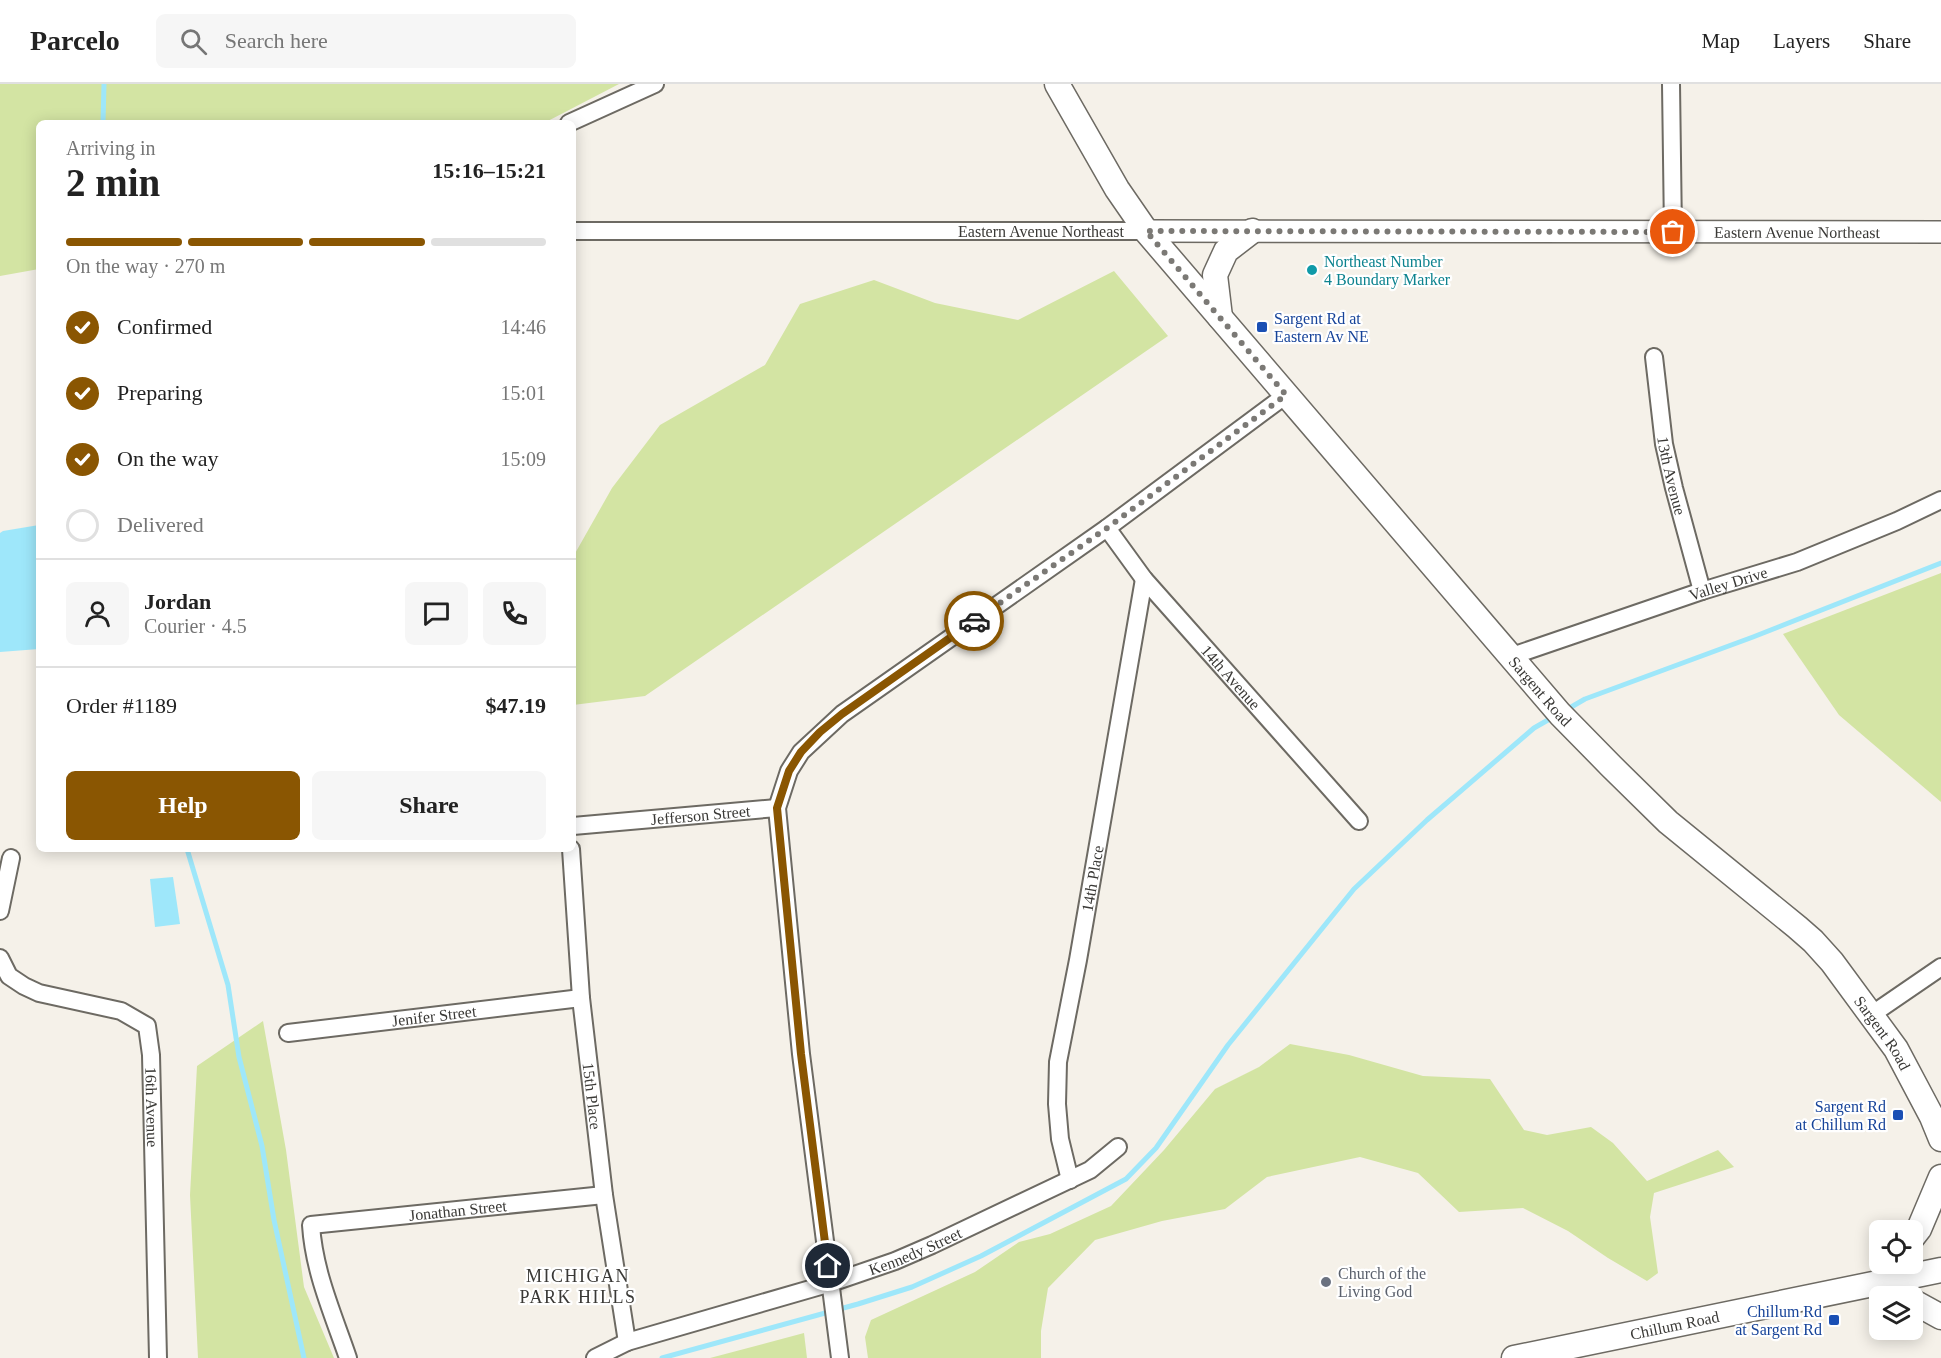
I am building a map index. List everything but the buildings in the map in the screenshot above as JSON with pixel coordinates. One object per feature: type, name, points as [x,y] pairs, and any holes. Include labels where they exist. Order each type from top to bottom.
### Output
[{"type":"main road","name":"Sargent Road","points":[[1057,84],[1117,189],[1146,231],[1561,714],[1668,822],[1813,941],[1832,962],[1891,1042],[1910,1073],[1941,1139]]},
{"type":"main road","points":[[1220,317],[1215,275],[1226,251],[1252,231]]},
{"type":"main road","points":[[1922,1220],[1941,1177]]},
{"type":"main road","name":"Chillum Road","points":[[1514,1358],[1941,1270]]},
{"type":"main road","points":[[1867,1287],[1882,1274]]},
{"type":"main road","points":[[1923,1307],[1941,1317]]},
{"type":"street","points":[[576,120],[655,84]]},
{"type":"street","points":[[1671,84],[1673,232]]},
{"type":"street","name":"Eastern Avenue Northeast","points":[[576,231],[1941,232]]},
{"type":"street","name":"13th Avenue","points":[[1654,357],[1664,444],[1702,591]]},
{"type":"street","points":[[840,1358],[801,1054],[777,808],[789,771],[801,752],[842,714],[1107,528],[1286,395]]},
{"type":"street","name":"Valley Drive","points":[[1512,656],[1702,591],[1797,562],[1844,544],[1941,500]]},
{"type":"street","name":"14th Avenue","points":[[1107,528],[1144,579],[1359,821]]},
{"type":"street","name":"14th Place","points":[[1070,1180],[1060,1139],[1057,1104],[1058,1062],[1078,960],[1144,579]]},
{"type":"street","name":"Jefferson Street","points":[[576,826],[777,808]]},
{"type":"street","name":"15th Place","points":[[571,852],[581,998],[604,1195],[627,1342]]},
{"type":"street","points":[[0,911],[11,858]]},
{"type":"street","name":"16th Avenue","points":[[0,958],[9,976],[39,993],[121,1011],[147,1026],[151,1055],[158,1358]]},
{"type":"street","points":[[1871,1015],[1941,967]]},
{"type":"street","name":"Jenifer Street","points":[[288,1033],[581,998]]},
{"type":"street","name":"Kennedy Street","points":[[596,1358],[627,1342],[831,1283],[884,1265],[1070,1180],[1097,1166],[1118,1147]]},
{"type":"street","name":"Jonathan Street","points":[[348,1358],[320,1280],[311,1225],[604,1195]]},
{"type":"green space","points":[[0,84],[619,84],[550,120],[36,120],[36,270],[0,276]]},
{"type":"green space","points":[[1114,271],[1168,336],[645,696],[576,705],[576,552],[612,488],[660,425],[765,365],[800,304],[874,280],[935,303],[1018,320]]},
{"type":"green space","points":[[1941,573],[1941,802],[1839,715],[1783,634]]},
{"type":"green space","points":[[263,1021],[286,1150],[304,1287],[334,1358],[198,1358],[190,1195],[197,1066]]},
{"type":"green space","points":[[1290,1044],[1349,1055],[1423,1076],[1490,1079],[1524,1130],[1547,1135],[1591,1127],[1613,1143],[1647,1181],[1718,1150],[1734,1167],[1654,1193],[1650,1217],[1658,1273],[1647,1281],[1568,1231],[1523,1208],[1459,1212],[1418,1173],[1360,1157],[1267,1177],[1225,1209],[1162,1221],[1095,1240],[1048,1288],[1041,1331],[1041,1358],[868,1358],[865,1337],[871,1320],[975,1272],[1019,1242],[1050,1234],[1111,1206],[1164,1150],[1215,1089],[1259,1067]]},
{"type":"green space","points":[[804,1333],[807,1358],[710,1358]]},
{"type":"water","points":[[36,526],[36,649],[0,652],[0,533]]},
{"type":"water","points":[[173,877],[180,924],[155,927],[150,879]]},
{"type":"waterway","points":[[103,120],[104,84]]},
{"type":"waterway","points":[[1566,710],[1585,699],[1753,637],[1941,563]]},
{"type":"waterway","points":[[662,1358],[912,1287],[981,1256],[1126,1179],[1156,1148],[1228,1045],[1354,889],[1427,820],[1534,728],[1555,716]]},
{"type":"waterway","points":[[188,852],[228,985],[239,1057],[262,1146],[274,1220],[304,1358]]},
{"type":"way so far","points":[[974,621],[1107,528],[1286,395],[1146,231],[1673,232]]},
{"type":"place","name":"Northeast Number 4 Boundary Marker","points":[[1312,270]]},
{"type":"place","name":"Sargent Rd at Eastern Av NE","points":[[1262,327]]},
{"type":"place","name":"Sargent Rd at Chillum Rd","points":[[1898,1115]]},
{"type":"place","name":"Church of the Living God","points":[[1326,1282]]},
{"type":"place","name":"Chillum Rd at Sargent Rd","points":[[1834,1320]]},
{"type":"district","name":"MICHIGAN PARK HILLS","points":[[578,1286]]},
{"type":"route","points":[[828,1266],[801,1054],[777,808],[789,771],[801,752],[820,732],[974,621]]}]
